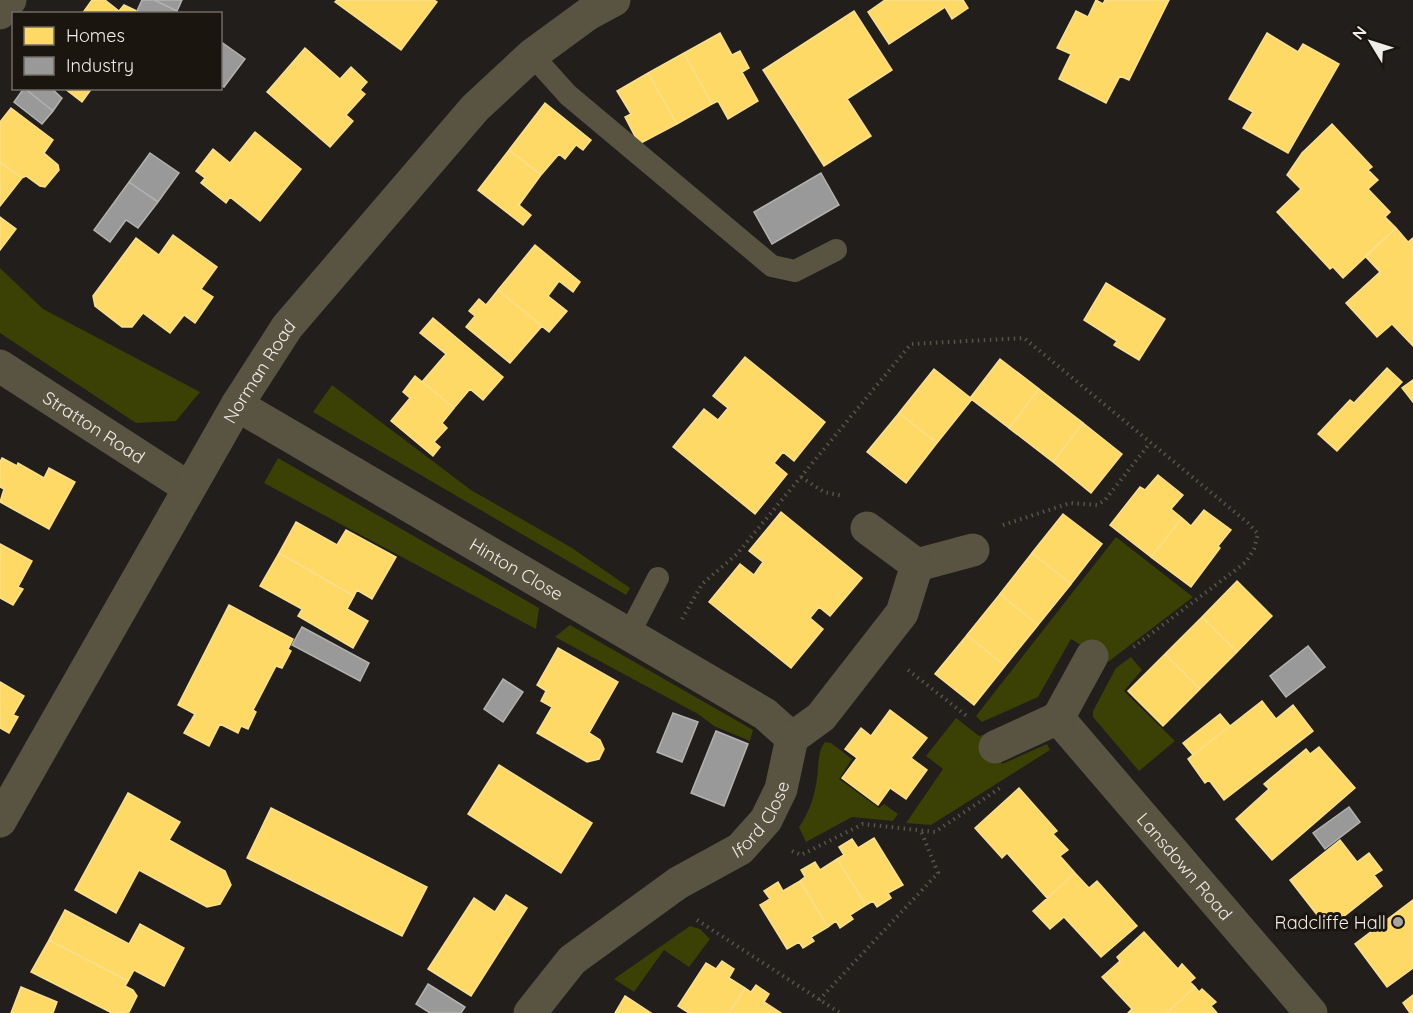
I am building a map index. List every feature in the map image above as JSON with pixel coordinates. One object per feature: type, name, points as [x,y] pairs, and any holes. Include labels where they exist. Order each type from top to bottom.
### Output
[{"type":"street","points":[[0,14],[10,0]]},
{"type":"street","name":"Norman Road","points":[[4,807],[237,405],[287,327],[360,239],[475,108],[532,55],[588,14],[614,0]]},
{"type":"street","name":"Stratton Road","points":[[0,366],[189,488]]},
{"type":"street","name":"Hinton Close","points":[[237,405],[765,714],[792,738]]},
{"type":"street","points":[[867,528],[916,565]]},
{"type":"street","points":[[916,565],[973,550]]},
{"type":"street","points":[[792,738],[821,717],[902,613],[916,565]]},
{"type":"street","points":[[994,747],[1058,718],[1092,656]]},
{"type":"street","name":"Lansdown Road","points":[[1058,718],[1311,1013]]},
{"type":"street","name":"Iford Close","points":[[530,1013],[572,960],[678,883],[740,849],[766,820],[781,789],[792,738]]},
{"type":"lane","points":[[532,55],[568,95],[772,266],[795,271],[836,250]]},
{"type":"lane","points":[[629,634],[658,578]]},
{"type":"path","points":[[1002,525],[1070,503],[1097,505],[1105,500],[1150,443]]},
{"type":"path","points":[[801,477],[824,492],[850,498]]},
{"type":"path","points":[[754,833],[801,855],[863,824],[934,832],[1009,782]]},
{"type":"path","points":[[819,1000],[938,873],[921,830]]},
{"type":"path","points":[[659,896],[840,1013]]},
{"type":"green space","points":[[0,268],[43,309],[200,392],[176,421],[136,423],[0,333]]},
{"type":"green space","points":[[332,385],[471,490],[572,548],[630,588],[626,595],[313,412]]},
{"type":"green space","points":[[278,458],[539,608],[536,629],[264,483]]},
{"type":"green space","points":[[1116,537],[1193,597],[1108,662],[1071,639],[1038,697],[982,722],[976,716]]},
{"type":"green space","points":[[570,625],[753,730],[750,741],[714,726],[698,714],[555,637]]},
{"type":"green space","points":[[1131,657],[1142,670],[1124,691],[1175,741],[1139,771],[1093,717],[1093,711],[1116,668]]},
{"type":"green space","points":[[956,718],[979,736],[986,734],[1002,764],[1047,744],[1050,750],[931,825],[906,823],[943,769],[926,756]]},
{"type":"green space","points":[[825,742],[831,743],[852,759],[839,779],[879,808],[884,804],[898,814],[893,821],[852,817],[806,842],[799,827],[813,797],[819,755]]},
{"type":"green space","points":[[690,926],[700,929],[710,939],[689,967],[664,950],[634,992],[614,979]]},
{"type":"building: Homes","points":[[92,0],[105,0],[119,11],[124,5],[139,12],[83,12]]},
{"type":"building: Homes","points":[[337,0],[434,0],[437,2],[401,50],[335,2]]},
{"type":"building: Homes","points":[[885,0],[963,0],[968,8],[952,19],[945,7],[889,44],[868,12]]},
{"type":"building: Homes","points":[[1096,0],[1103,4],[1105,0],[1169,0],[1129,80],[1120,76],[1106,103],[1059,79],[1071,54],[1057,48],[1076,11],[1088,17]]},
{"type":"building: Homes","points":[[854,11],[892,70],[847,99],[871,136],[824,166],[763,70]]},
{"type":"building: Homes","points":[[720,33],[732,55],[740,51],[749,68],[742,72],[758,101],[728,119],[718,101],[712,104],[684,53]]},
{"type":"building: Homes","points":[[1267,33],[1298,52],[1303,44],[1339,64],[1288,153],[1243,128],[1253,112],[1229,99]]},
{"type":"building: Homes","points":[[305,48],[340,79],[351,67],[367,82],[360,90],[365,94],[346,115],[353,121],[330,147],[267,92]]},
{"type":"building: Homes","points":[[684,53],[712,104],[677,124],[648,73]]},
{"type":"building: Homes","points":[[648,73],[677,124],[639,144],[625,117],[631,114],[617,91]]},
{"type":"building: Homes","points":[[67,90],[91,90],[82,102]]},
{"type":"building: Homes","points":[[545,103],[591,140],[583,150],[576,145],[565,159],[559,154],[541,175],[509,150]]},
{"type":"building: Homes","points":[[11,108],[53,140],[44,153],[58,165],[59,170],[45,187],[26,176],[22,178],[0,162],[0,122]]},
{"type":"building: Homes","points":[[1332,124],[1372,167],[1368,170],[1378,180],[1368,189],[1390,212],[1385,217],[1396,228],[1343,278],[1333,267],[1330,269],[1277,212],[1301,189],[1287,175],[1302,153]]},
{"type":"building: Homes","points":[[255,132],[301,169],[260,221],[230,197],[226,203],[201,183],[205,178],[196,171],[213,149],[230,163]]},
{"type":"building: Homes","points":[[509,150],[541,175],[519,205],[531,215],[523,225],[478,190]]},
{"type":"building: Homes","points":[[0,162],[22,178],[0,206]]},
{"type":"building: Homes","points":[[0,217],[16,229],[0,250]]},
{"type":"building: Homes","points":[[1396,228],[1408,242],[1413,238],[1413,346],[1392,324],[1377,337],[1346,303],[1380,272],[1365,256]]},
{"type":"building: Homes","points":[[173,235],[217,267],[201,289],[213,297],[195,323],[184,315],[170,333],[143,313],[132,327],[122,327],[95,306],[93,296],[136,238],[159,255]]},
{"type":"building: Homes","points":[[535,245],[580,282],[573,292],[559,281],[548,296],[567,311],[549,332],[498,290]]},
{"type":"building: Homes","points":[[1106,283],[1165,319],[1139,360],[1114,345],[1117,341],[1084,320]]},
{"type":"building: Homes","points":[[498,290],[542,326],[510,363],[466,327],[475,316],[469,311],[479,299],[486,305]]},
{"type":"building: Homes","points":[[433,318],[503,377],[483,400],[470,389],[454,408],[422,382],[446,354],[420,333]]},
{"type":"building: Homes","points":[[745,357],[825,422],[794,461],[783,452],[774,463],[787,474],[755,514],[673,447],[704,409],[718,420],[728,408],[713,396]]},
{"type":"building: Homes","points":[[1000,359],[1039,389],[1009,428],[970,398]]},
{"type":"building: Homes","points":[[1387,368],[1402,382],[1337,451],[1318,434],[1350,400],[1354,403]]},
{"type":"building: Homes","points":[[934,369],[972,399],[937,443],[899,413]]},
{"type":"building: Homes","points":[[415,376],[454,408],[442,423],[447,428],[434,442],[440,447],[433,456],[391,421],[410,398],[403,392]]},
{"type":"building: Homes","points":[[1413,380],[1413,402],[1402,388]]},
{"type":"building: Homes","points":[[1039,389],[1083,423],[1053,462],[1009,428]]},
{"type":"building: Homes","points":[[899,413],[937,443],[906,483],[867,452]]},
{"type":"building: Homes","points":[[1083,423],[1122,454],[1091,493],[1053,462]]},
{"type":"building: Homes","points":[[2,458],[17,466],[18,463],[44,478],[49,468],[75,482],[49,529],[0,502],[4,489],[0,487]]},
{"type":"building: Homes","points":[[1158,475],[1183,495],[1171,509],[1182,518],[1151,557],[1110,525],[1140,487],[1145,490]]},
{"type":"building: Homes","points":[[1204,510],[1231,530],[1191,587],[1151,557],[1182,518],[1191,526]]},
{"type":"building: Homes","points":[[781,512],[862,578],[830,616],[819,607],[810,618],[823,629],[791,668],[709,602],[740,564],[754,575],[763,562],[749,551]]},
{"type":"building: Homes","points":[[1063,514],[1102,544],[1071,584],[1032,553]]},
{"type":"building: Homes","points":[[296,522],[337,545],[346,530],[396,557],[372,599],[357,590],[354,596],[279,553]]},
{"type":"building: Homes","points":[[0,544],[32,561],[18,587],[23,589],[13,605],[0,598]]},
{"type":"building: Homes","points":[[279,553],[354,596],[347,609],[368,621],[353,648],[298,616],[302,609],[260,586]]},
{"type":"building: Homes","points":[[1032,553],[1071,584],[1038,625],[1000,594]]},
{"type":"building: Homes","points":[[1237,581],[1272,616],[1237,652],[1202,617]]},
{"type":"building: Homes","points":[[1000,594],[1038,625],[1005,666],[967,635]]},
{"type":"building: Homes","points":[[229,605],[293,639],[288,649],[291,651],[282,668],[276,666],[253,710],[256,712],[248,729],[241,726],[238,733],[220,724],[209,746],[184,733],[195,714],[178,705]]},
{"type":"building: Homes","points":[[1202,617],[1237,652],[1200,689],[1165,654]]},
{"type":"building: Homes","points":[[967,635],[1005,666],[974,705],[935,674]]},
{"type":"building: Homes","points":[[558,648],[618,682],[589,733],[600,740],[604,749],[599,759],[587,762],[537,733],[552,707],[541,701],[546,691],[537,685]]},
{"type":"building: Homes","points":[[1165,654],[1200,689],[1163,726],[1128,691]]},
{"type":"building: Homes","points":[[0,682],[24,696],[13,715],[18,717],[9,733],[0,728]]},
{"type":"building: Homes","points":[[1262,701],[1276,719],[1293,705],[1313,731],[1224,800],[1209,780],[1205,783],[1188,759]]},
{"type":"building: Homes","points":[[890,710],[927,738],[911,758],[927,770],[906,799],[890,788],[878,805],[842,778],[857,758],[845,749],[861,728],[871,736]]},
{"type":"building: Homes","points":[[1220,714],[1230,726],[1193,755],[1183,743]]},
{"type":"building: Homes","points":[[1319,747],[1355,788],[1272,860],[1236,819],[1269,789],[1264,784],[1306,749],[1310,754]]},
{"type":"building: Homes","points":[[499,765],[592,823],[561,873],[468,814]]},
{"type":"building: Homes","points":[[1019,788],[1057,831],[1053,834],[1068,850],[1060,856],[1075,873],[1047,898],[1007,853],[1002,858],[975,828]]},
{"type":"building: Homes","points":[[128,793],[180,822],[169,840],[225,871],[231,885],[220,904],[207,907],[139,870],[116,913],[75,890]]},
{"type":"building: Homes","points":[[271,808],[427,887],[402,936],[247,858]]},
{"type":"building: Homes","points":[[874,838],[903,885],[888,893],[891,898],[877,907],[873,901],[866,905],[837,859],[844,855],[839,847],[852,839],[858,848]]},
{"type":"building: Homes","points":[[1340,840],[1357,862],[1369,853],[1382,870],[1374,875],[1382,886],[1328,929],[1290,880]]},
{"type":"building: Homes","points":[[837,859],[866,905],[850,915],[853,919],[840,928],[836,921],[828,927],[800,881],[805,877],[801,870],[815,862],[820,870]]},
{"type":"building: Homes","points":[[1075,873],[1089,888],[1097,881],[1137,926],[1101,957],[1064,917],[1050,929],[1033,911]]},
{"type":"building: Homes","points":[[800,881],[828,927],[811,937],[814,941],[803,948],[799,942],[787,949],[760,905],[770,899],[764,891],[778,882],[783,891]]},
{"type":"building: Homes","points":[[506,895],[527,908],[471,996],[428,969],[474,898],[495,912]]},
{"type":"building: Homes","name":"Radcliffe Hall","points":[[1413,900],[1413,968],[1387,987],[1355,944]]},
{"type":"building: Homes","points":[[65,910],[129,944],[140,924],[184,948],[164,986],[134,970],[128,981],[49,940]]},
{"type":"building: Homes","points":[[1144,932],[1178,969],[1182,964],[1195,978],[1190,982],[1195,987],[1167,1013],[1128,1013],[1132,1009],[1102,977],[1120,961],[1117,957]]},
{"type":"building: Homes","points":[[49,940],[128,981],[125,986],[133,990],[137,996],[129,1012],[112,1013],[31,972]]},
{"type":"building: Homes","points":[[722,961],[734,969],[729,978],[745,988],[729,1013],[689,1013],[678,1006],[706,963],[716,969]]},
{"type":"building: Homes","points":[[756,985],[769,994],[764,1002],[781,1013],[729,1013],[745,988],[751,992]]},
{"type":"building: Homes","points":[[21,987],[57,1002],[53,1013],[11,1013]]},
{"type":"building: Homes","points":[[1195,987],[1199,992],[1202,989],[1216,1002],[1211,1006],[1217,1013],[1167,1013]]},
{"type":"building: Homes","points":[[1413,995],[1413,1013],[1410,1013],[1403,1003]]},
{"type":"building: Homes","points":[[625,996],[651,1013],[615,1013]]},
{"type":"building: Industry","points":[[142,0],[154,0],[177,11],[139,12],[137,11]]},
{"type":"building: Industry","points":[[154,0],[182,0],[177,11]]},
{"type":"building: Industry","points":[[222,42],[245,59],[224,87],[222,86]]},
{"type":"building: Industry","points":[[23,90],[27,90],[53,111],[42,124],[14,102]]},
{"type":"building: Industry","points":[[27,90],[53,90],[62,98],[53,111]]},
{"type":"building: Industry","points":[[150,153],[179,173],[158,202],[129,182]]},
{"type":"building: Industry","points":[[821,173],[839,205],[772,244],[754,212]]},
{"type":"building: Industry","points":[[129,182],[158,202],[138,228],[126,220],[110,242],[94,230]]},
{"type":"building: Industry","points":[[302,627],[369,663],[360,681],[292,645]]},
{"type":"building: Industry","points":[[1308,646],[1325,667],[1286,697],[1270,676]]},
{"type":"building: Industry","points":[[503,679],[523,692],[503,722],[484,709]]},
{"type":"building: Industry","points":[[673,713],[698,722],[682,762],[657,752]]},
{"type":"building: Industry","points":[[716,731],[748,744],[724,806],[691,793]]},
{"type":"building: Industry","points":[[1349,807],[1360,822],[1325,849],[1313,833]]},
{"type":"building: Industry","points":[[428,984],[465,1007],[461,1013],[430,1013],[416,1004]]},
{"type":"place","name":"Radcliffe Hall","points":[[1398,922]]}]
